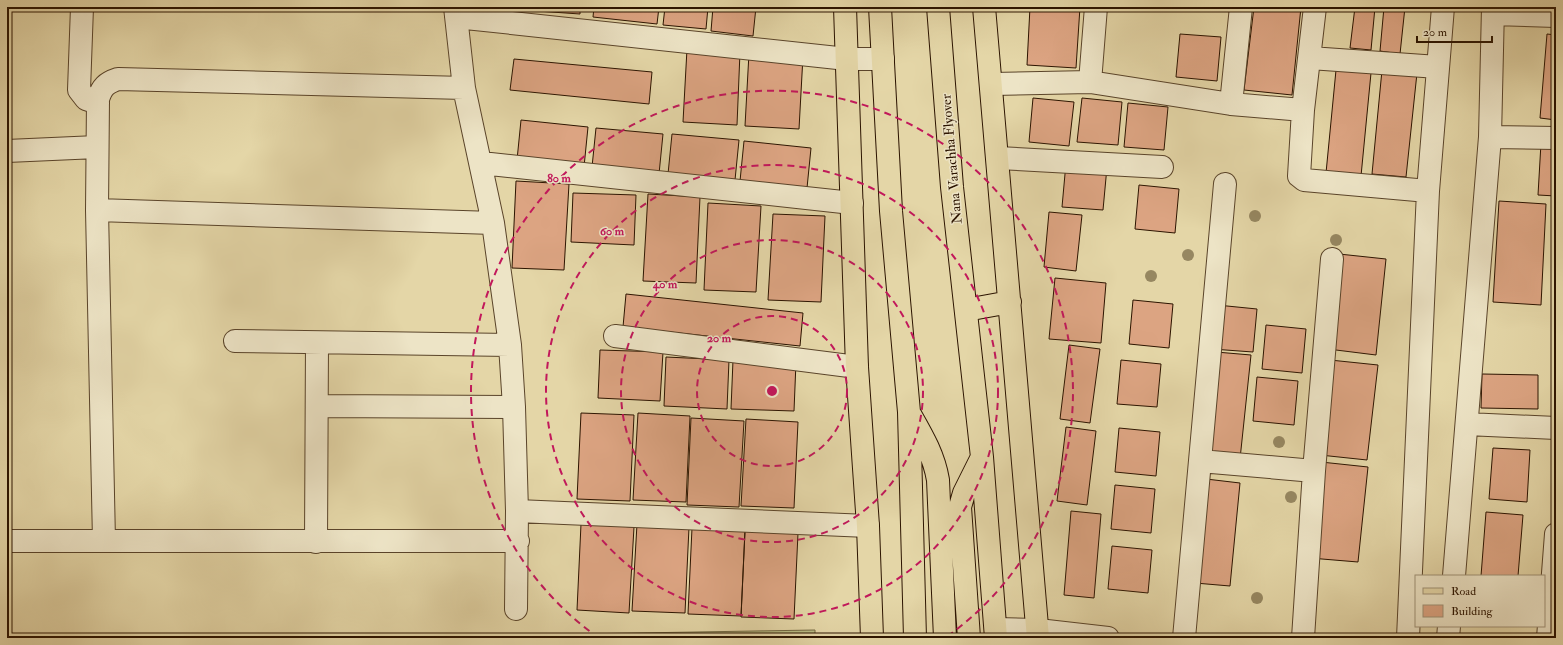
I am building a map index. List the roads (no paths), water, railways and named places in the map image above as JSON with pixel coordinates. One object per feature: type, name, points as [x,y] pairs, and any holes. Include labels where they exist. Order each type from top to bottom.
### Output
[{"type":"main road","points":[[846,7],[858,367],[868,526],[872,638]]},
{"type":"main road","points":[[880,7],[892,211],[909,412],[915,638]]},
{"type":"main road","name":"Nana Varachha Flyover","points":[[938,7],[952,187],[982,457],[996,633]]},
{"type":"main road","points":[[984,7],[992,84],[1038,634]]},
{"type":"main road","points":[[966,310],[1010,302]]},
{"type":"main road","points":[[909,412],[935,463],[938,480],[945,638]]},
{"type":"main road","points":[[969,638],[960,507],[964,493],[982,457]]},
{"type":"street","points":[[82,7],[78,90],[86,99],[98,103]]},
{"type":"street","points":[[1090,82],[1096,7]]},
{"type":"street","points":[[1231,104],[1241,7]]},
{"type":"street","points":[[1315,7],[1303,110],[1299,176],[1304,180],[1428,191]]},
{"type":"street","points":[[1408,638],[1428,191],[1443,7]]},
{"type":"street","points":[[1454,575],[1490,137],[1493,10],[1556,16]]},
{"type":"street","points":[[516,609],[518,541],[514,406],[510,345],[493,223],[464,88],[456,12],[847,60],[883,59]]},
{"type":"street","points":[[1310,58],[1438,67]]},
{"type":"street","points":[[104,541],[97,210],[98,103],[102,88],[108,82],[118,79],[464,88]]},
{"type":"street","points":[[992,84],[1090,82],[1231,104],[1303,110]]},
{"type":"street","points":[[1490,137],[1556,138]]},
{"type":"street","points":[[7,151],[97,147]]},
{"type":"street","points":[[998,158],[1162,167]]},
{"type":"street","points":[[481,163],[852,203]]},
{"type":"street","points":[[1184,638],[1225,184]]},
{"type":"street","points":[[97,210],[493,223]]},
{"type":"street","points":[[1303,638],[1314,471],[1332,259]]},
{"type":"street","points":[[615,336],[858,367]]},
{"type":"street","points":[[235,341],[510,345]]},
{"type":"street","points":[[316,542],[318,343]]},
{"type":"street","points":[[317,406],[514,406]]},
{"type":"street","points":[[1467,424],[1556,428]]},
{"type":"street","points":[[1200,461],[1314,471]]},
{"type":"street","points":[[517,511],[868,526]]},
{"type":"street","points":[[1548,638],[1556,534]]},
{"type":"street","points":[[7,541],[518,541]]},
{"type":"street","points":[[1448,638],[1449,627]]},
{"type":"street","points":[[996,633],[1108,638]]}]
